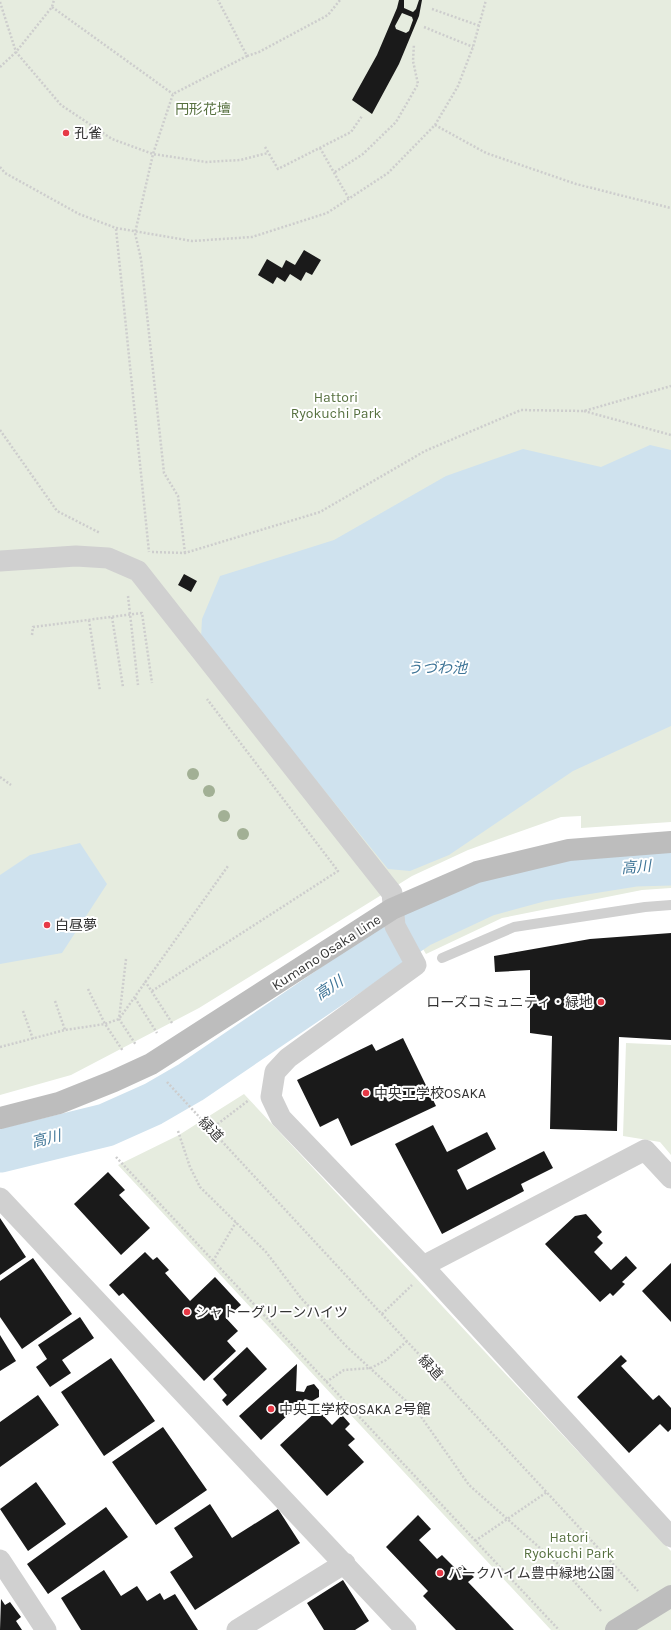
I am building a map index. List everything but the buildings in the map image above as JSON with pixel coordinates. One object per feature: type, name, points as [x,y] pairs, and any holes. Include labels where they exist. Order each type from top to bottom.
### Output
[{"type":"main road","name":"Kumano Osaka Line","points":[[0,1118],[59,1103],[114,1081],[151,1064],[393,918],[484,870],[569,850],[671,842]]},
{"type":"main road","points":[[611,1623],[671,1596]]},
{"type":"street","points":[[0,561],[76,556],[108,558],[138,571],[392,894],[393,918]]},
{"type":"street","points":[[0,569],[77,565],[106,566],[132,579],[393,918],[416,965],[288,1058],[275,1072],[271,1097],[281,1118],[423,1266],[671,1537]]},
{"type":"street","points":[[423,1266],[645,1150],[671,1178]]},
{"type":"street","points":[[0,1198],[345,1563],[406,1630]]},
{"type":"street","points":[[0,1560],[46,1630]]},
{"type":"street","points":[[237,1630],[345,1563]]},
{"type":"lane","points":[[442,958],[514,928],[645,907],[671,905]]},
{"type":"path","points":[[0,67],[16,52],[52,7],[54,0]]},
{"type":"path","points":[[218,0],[247,56]]},
{"type":"path","points":[[185,553],[178,496],[164,473],[141,259],[135,233],[153,154],[173,94],[247,56],[259,52],[328,15],[340,0]]},
{"type":"path","points":[[0,167],[5,173],[79,214],[116,228],[135,233],[192,241],[252,237],[327,213],[388,174],[435,125],[458,86],[480,26],[486,0]]},
{"type":"path","points":[[0,2],[16,52],[61,105],[112,139],[153,154],[206,162],[240,160],[268,153]]},
{"type":"path","points":[[52,7],[173,94]]},
{"type":"path","points":[[432,8],[480,26]]},
{"type":"path","points":[[424,27],[473,47]]},
{"type":"path","points":[[335,172],[363,154],[396,122],[418,84],[413,61],[414,44]]},
{"type":"path","points":[[265,147],[278,169],[351,132],[362,116]]},
{"type":"path","points":[[435,125],[486,153],[576,184],[671,208]]},
{"type":"path","points":[[320,148],[349,199]]},
{"type":"path","points":[[116,228],[149,552]]},
{"type":"path","points":[[584,411],[671,386]]},
{"type":"path","points":[[142,549],[149,552],[185,553],[320,512],[424,450],[521,410],[584,411],[671,435]]},
{"type":"path","points":[[0,430],[57,511],[92,530],[107,536]]},
{"type":"path","points":[[127,593],[138,685]]},
{"type":"path","points":[[32,635],[34,626],[142,613]]},
{"type":"path","points":[[142,613],[147,619]]},
{"type":"path","points":[[142,613],[152,683]]},
{"type":"path","points":[[112,617],[123,688]]},
{"type":"path","points":[[89,620],[100,691]]},
{"type":"path","points":[[152,991],[338,871],[204,695]]},
{"type":"path","points":[[0,777],[11,785]]},
{"type":"path","points":[[0,1047],[65,1030],[105,1024],[119,1019],[228,866]]},
{"type":"path","points":[[126,959],[119,1019],[139,1048]]},
{"type":"path","points":[[145,981],[174,1025]]},
{"type":"path","points":[[88,989],[105,1024],[125,1055]]},
{"type":"path","points":[[135,998],[161,1038]]},
{"type":"path","points":[[55,1001],[65,1030]]},
{"type":"path","points":[[23,1011],[32,1039]]},
{"type":"path","name":"緑道","points":[[165,1080],[641,1595]]},
{"type":"path","points":[[211,1129],[253,1097]]},
{"type":"path","points":[[178,1131],[190,1167],[200,1187],[266,1252],[301,1298],[332,1331],[417,1411],[469,1485],[558,1564],[611,1623]]},
{"type":"path","points":[[116,1157],[559,1630]]},
{"type":"path","points":[[214,1261],[236,1222]]},
{"type":"path","points":[[382,1314],[420,1277],[423,1266]]},
{"type":"path","points":[[326,1382],[344,1370],[371,1368],[386,1360],[407,1341]]},
{"type":"path","points":[[475,1541],[547,1492]]},
{"type":"green space","name":"Hattori Ryokuchi Park","points":[[0,0],[671,0],[671,822],[581,828],[581,816],[561,817],[468,850],[412,876],[199,1008],[71,1075],[0,1095]]},
{"type":"green space","points":[[671,871],[671,888],[642,890],[502,918],[426,954],[417,939],[462,914],[512,895],[534,889],[580,879],[626,873]]},
{"type":"green space","points":[[626,1043],[671,1045],[671,1155],[660,1142],[623,1136]]},
{"type":"green space","name":"Hatori Ryokuchi Park","points":[[244,1094],[671,1551],[671,1630],[551,1630],[118,1165],[179,1135]]},
{"type":"water","name":"うづわ池","points":[[650,445],[671,450],[671,726],[573,771],[449,855],[410,871],[388,869],[201,638],[202,619],[220,576],[334,540],[446,476],[523,449],[601,467]]},
{"type":"water","points":[[80,843],[107,884],[62,953],[0,964],[0,875],[30,855]]},
{"type":"waterway","name":"高川","points":[[0,1151],[106,1125],[153,1104],[191,1082],[420,926],[486,895],[541,880],[635,865],[671,864]]},
{"type":"place","name":"孔雀","points":[[66,133]]},
{"type":"place","name":"白昼夢","points":[[47,925]]},
{"type":"place","name":"ローズコミュニティ・緑地","points":[[601,1002]]},
{"type":"place","name":"中央工学校OSAKA","points":[[366,1093]]},
{"type":"place","name":"シャトーグリーンハイツ","points":[[187,1312]]},
{"type":"place","name":"中央工学校OSAKA 2号館","points":[[271,1409]]},
{"type":"place","name":"パークハイム豊中緑地公園","points":[[440,1573]]},
{"type":"park label","name":"円形花壇","points":[[203,109]]}]
